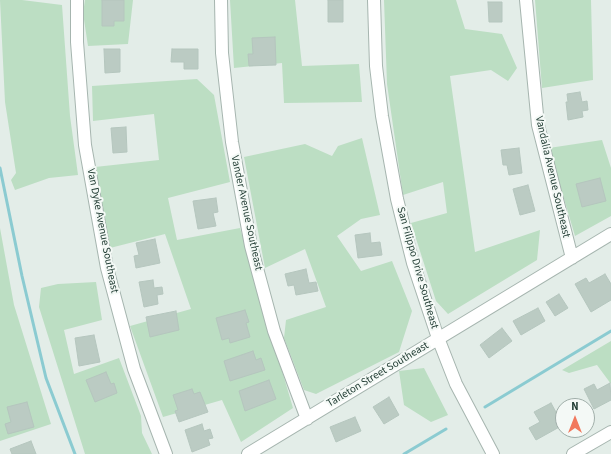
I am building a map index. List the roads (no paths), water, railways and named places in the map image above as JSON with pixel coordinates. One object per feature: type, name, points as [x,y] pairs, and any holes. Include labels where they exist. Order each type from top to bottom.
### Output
[{"type":"street","name":"Van Dyke Avenue Southeast","points":[[77,0],[77,42],[86,145],[107,268],[134,369],[166,454]]},
{"type":"street","name":"Vander Avenue Southeast","points":[[221,0],[222,53],[232,142],[250,246],[274,331],[307,418]]},
{"type":"street","name":"San Filippo Drive Southeast","points":[[374,0],[376,66],[382,116],[397,199],[413,262],[438,338],[456,384],[493,454]]},
{"type":"street","name":"Vandalia Avenue Southeast","points":[[526,0],[538,125],[572,258]]},
{"type":"street","name":"Tarleton Street Southeast","points":[[248,454],[611,234]]},
{"type":"street","points":[[573,454],[611,432]]},
{"type":"waterway","points":[[0,168],[22,276],[46,378],[75,454]]},
{"type":"waterway","points":[[485,407],[611,331]]},
{"type":"waterway","points":[[404,454],[446,429]]}]
